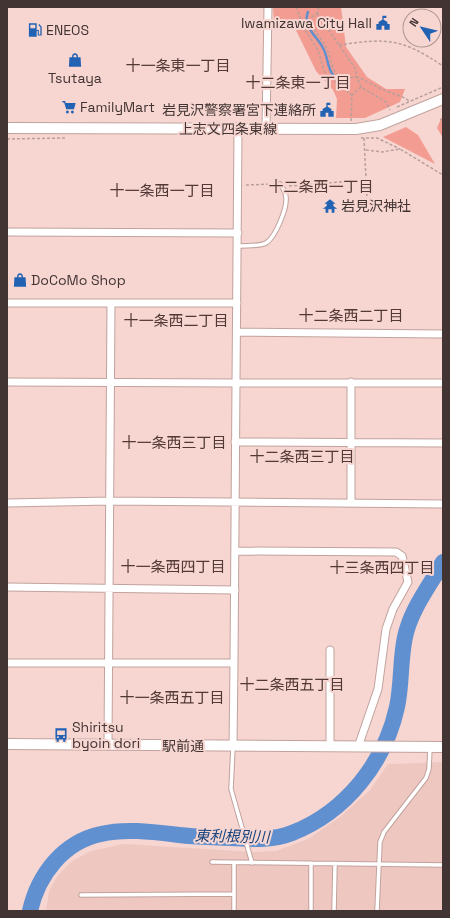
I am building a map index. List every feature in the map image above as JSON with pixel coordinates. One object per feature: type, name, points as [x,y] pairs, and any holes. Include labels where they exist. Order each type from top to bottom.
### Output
[{"type":"main road","name":"上志文四条東線","points":[[7,128],[369,128],[443,99]]},
{"type":"main road","name":"駅前通","points":[[7,744],[108,746],[443,747]]},
{"type":"street","points":[[266,129],[268,7]]},
{"type":"street","points":[[233,746],[238,129]]},
{"type":"street","points":[[7,232],[238,233]]},
{"type":"street","points":[[7,303],[237,303]]},
{"type":"street","points":[[108,746],[111,303]]},
{"type":"street","points":[[236,332],[443,334]]},
{"type":"street","points":[[7,382],[443,383]]},
{"type":"street","points":[[351,503],[352,382]]},
{"type":"street","points":[[235,442],[443,443]]},
{"type":"street","points":[[7,503],[110,501],[443,504]]},
{"type":"street","points":[[235,552],[396,552],[402,556],[408,582],[397,600],[388,624],[382,652],[378,689],[361,747]]},
{"type":"street","points":[[7,587],[235,590]]},
{"type":"street","points":[[330,650],[330,746]]},
{"type":"street","points":[[7,663],[234,663]]},
{"type":"lane","points":[[238,246],[264,244],[276,231],[285,208],[286,193],[280,184]]},
{"type":"lane","points":[[233,746],[231,789],[252,863]]},
{"type":"lane","points":[[377,911],[378,846],[382,837],[426,778],[429,769],[430,747]]},
{"type":"lane","points":[[212,862],[443,865]]},
{"type":"lane","points":[[234,862],[234,911]]},
{"type":"lane","points":[[311,863],[311,911]]},
{"type":"lane","points":[[334,911],[335,864]]},
{"type":"lane","points":[[81,895],[234,894]]},
{"type":"path","points":[[297,7],[305,30],[318,50],[324,71],[352,95]]},
{"type":"path","points":[[319,7],[317,13],[312,17],[312,28],[327,49],[332,69],[342,77],[348,79],[357,78],[367,80],[390,93],[405,97],[409,101]]},
{"type":"path","points":[[317,13],[355,68],[361,88],[386,102],[390,110],[385,112]]},
{"type":"path","points":[[339,45],[374,40],[388,41],[417,50],[443,66]]},
{"type":"path","points":[[397,107],[443,87]]},
{"type":"path","points":[[351,121],[352,95],[361,88]]},
{"type":"path","points":[[344,121],[357,120]]},
{"type":"path","points":[[364,138],[366,150],[367,199]]},
{"type":"path","points":[[366,150],[382,152],[400,150],[443,175]]},
{"type":"path","points":[[238,185],[280,184],[286,186],[366,180]]},
{"type":"shaded area","points":[[273,7],[341,7],[346,47],[367,77],[386,89],[405,89],[400,102],[365,118],[336,118],[337,99],[333,90],[316,71],[293,24],[274,22]]},
{"type":"shaded area","points":[[443,114],[443,138],[437,128]]},
{"type":"shaded area","points":[[406,127],[418,135],[435,164],[383,137]]},
{"type":"shaded area","points":[[443,762],[443,911],[46,911],[49,891],[58,875],[72,861],[91,851],[123,844],[254,852],[276,851],[308,839],[340,817],[370,790],[388,764]]},
{"type":"waterway","points":[[308,12],[307,22],[311,31],[323,48],[331,72],[334,77],[349,85]]},
{"type":"waterway","name":"東利根別川","points":[[30,911],[39,885],[54,862],[64,852],[87,838],[120,831],[150,832],[198,837],[254,839],[269,838],[284,836],[292,833],[312,824],[330,812],[360,783],[373,766],[383,747],[397,707],[400,690],[403,646],[408,627],[421,598],[443,562]]},
{"type":"place","name":"Iwamizawa City Hall","points":[[383,23]]},
{"type":"place","name":"ENEOS","points":[[35,30]]},
{"type":"place","name":"Tsutaya","points":[[75,60]]},
{"type":"place","name":"FamilyMart","points":[[69,107]]},
{"type":"place","name":"岩見沢警察署宮下連絡所","points":[[327,110]]},
{"type":"place","name":"岩見沢神社","points":[[330,206]]},
{"type":"place","name":"DoCoMo Shop","points":[[20,280]]},
{"type":"place","name":"Shiritsu byoin dori","points":[[61,735]]},
{"type":"district","name":"十一条東一丁目","points":[[178,65]]},
{"type":"district","name":"十二条東一丁目","points":[[298,82]]},
{"type":"district","name":"十二条西一丁目","points":[[321,186]]},
{"type":"district","name":"十一条西一丁目","points":[[162,190]]},
{"type":"district","name":"十二条西二丁目","points":[[351,315]]},
{"type":"district","name":"十一条西二丁目","points":[[176,320]]},
{"type":"district","name":"十一条西三丁目","points":[[174,442]]},
{"type":"district","name":"十二条西三丁目","points":[[302,456]]},
{"type":"district","name":"十一条西四丁目","points":[[173,566]]},
{"type":"district","name":"十三条西四丁目","points":[[382,567]]},
{"type":"district","name":"十二条西五丁目","points":[[292,684]]},
{"type":"district","name":"十一条西五丁目","points":[[172,697]]}]
